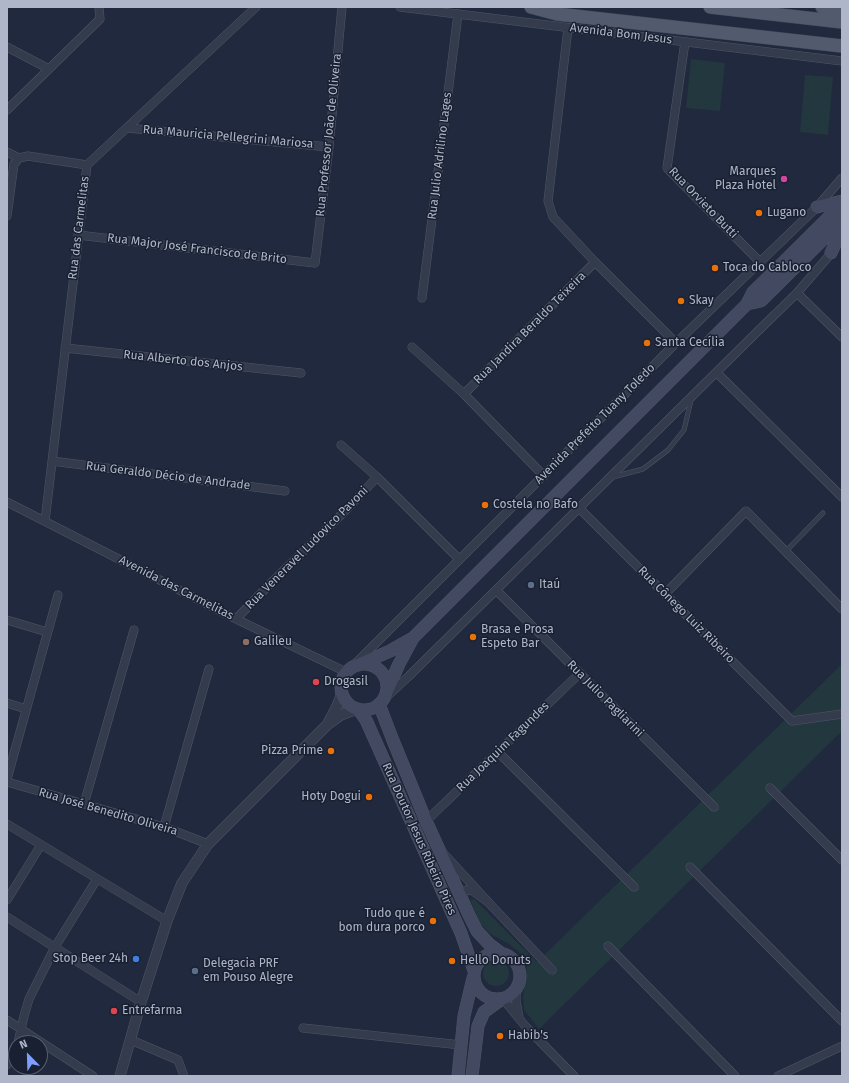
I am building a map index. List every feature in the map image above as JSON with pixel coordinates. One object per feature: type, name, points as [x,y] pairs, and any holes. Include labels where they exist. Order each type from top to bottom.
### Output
[{"type":"main road","points":[[531,7],[557,14],[842,46]]},
{"type":"main road","points":[[710,7],[842,22]]},
{"type":"main road","points":[[822,7],[842,9]]},
{"type":"main road","points":[[817,207],[842,201]]},
{"type":"main road","name":"Avenida Prefeito Tuany Toledo","points":[[351,669],[390,651],[413,638],[747,304],[753,292],[842,204]]},
{"type":"main road","name":"Avenida Prefeito Tuany Toledo","points":[[747,304],[761,301],[842,221]]},
{"type":"main road","points":[[831,253],[842,229]]},
{"type":"main road","name":"Avenida Prefeito Tuany Toledo","points":[[382,700],[413,638]]},
{"type":"main road","points":[[370,665],[381,671],[387,682],[382,700],[369,710],[358,709],[348,703],[342,694],[341,682],[351,669],[370,665]]},
{"type":"main road","name":"Rua Doutor Jesus Ribeiro Pires","points":[[382,700],[392,738],[426,821],[460,897],[477,930],[489,944],[502,954]]},
{"type":"main road","name":"Rua Doutor Jesus Ribeiro Pires","points":[[358,709],[366,720],[458,926],[474,974]]},
{"type":"main road","points":[[458,1076],[464,1016],[474,974],[479,961],[486,956],[492,954],[502,954],[510,957],[515,962],[519,970],[520,981],[511,995],[484,1012],[478,1026],[472,1076]]},
{"type":"main road","points":[[474,974],[475,985],[479,992],[490,999],[503,999]]},
{"type":"street","points":[[7,110],[100,19],[99,7]]},
{"type":"street","name":"Rua das Carmelitas","points":[[45,521],[87,165],[256,7]]},
{"type":"street","name":"Rua Professor João de Oliveira","points":[[315,263],[329,147],[342,7]]},
{"type":"street","name":"Avenida Bom Jesus","points":[[400,7],[842,61]]},
{"type":"street","name":"Rua Julio Adrilino Lages","points":[[422,298],[458,14]]},
{"type":"street","points":[[568,28],[548,201],[554,216],[595,262],[676,343]]},
{"type":"street","name":"Rua Orvieto Butti","points":[[685,42],[666,168],[759,261]]},
{"type":"street","points":[[7,47],[49,69]]},
{"type":"street","name":"Rua Mauricia Pellegrini Mariosa","points":[[127,128],[329,147]]},
{"type":"street","points":[[7,152],[19,158]]},
{"type":"street","points":[[7,216],[14,164],[19,158],[28,156],[87,165]]},
{"type":"street","name":"Avenida Prefeito Tuany Toledo","points":[[351,669],[676,343],[759,261],[817,207],[842,178]]},
{"type":"street","name":"Rua Major José Francisco de Brito","points":[[78,236],[315,263]]},
{"type":"street","points":[[382,700],[496,590],[797,293],[842,242]]},
{"type":"street","name":"Rua Jandira Beraldo Teixeira","points":[[464,394],[595,262]]},
{"type":"street","points":[[797,293],[842,337]]},
{"type":"street","points":[[412,347],[464,394],[544,476]]},
{"type":"street","name":"Rua Alberto dos Anjos","points":[[65,348],[300,374]]},
{"type":"street","points":[[716,373],[842,497]]},
{"type":"street","points":[[341,444],[377,477],[459,559]]},
{"type":"street","name":"Rua Geraldo Décio de Andrade","points":[[52,461],[285,491]]},
{"type":"street","name":"Rua Veneravel Ludovico Pavoni","points":[[236,619],[347,509],[377,477]]},
{"type":"street","name":"Avenida das Carmelitas","points":[[7,502],[236,619],[351,669]]},
{"type":"street","name":"Rua Cônego Luiz Ribeiro","points":[[579,508],[792,721],[842,714]]},
{"type":"street","points":[[665,594],[746,511],[842,609]]},
{"type":"street","name":"Rua Julio Pagliarini","points":[[496,590],[714,807]]},
{"type":"street","points":[[7,779],[58,595]]},
{"type":"street","points":[[7,620],[47,632]]},
{"type":"street","points":[[84,804],[134,630]]},
{"type":"street","points":[[164,827],[209,669]]},
{"type":"street","name":"Rua Joaquim Fagundes","points":[[426,821],[580,673]]},
{"type":"street","points":[[327,725],[342,694]]},
{"type":"street","points":[[7,703],[26,708]]},
{"type":"street","points":[[120,1076],[141,1002],[167,921],[182,883],[208,844],[327,725],[341,715],[358,709]]},
{"type":"street","points":[[498,752],[634,887]]},
{"type":"street","name":"Rua José Benedito Oliveira","points":[[7,782],[164,827],[208,844]]},
{"type":"street","points":[[770,788],[842,860]]},
{"type":"street","points":[[7,824],[167,921]]},
{"type":"street","points":[[7,900],[41,845]]},
{"type":"street","name":"Rua Doutor Jesus Ribeiro Pires","points":[[438,846],[552,970]]},
{"type":"street","points":[[690,867],[842,1021]]},
{"type":"street","points":[[20,1035],[29,999],[55,947],[97,878]]},
{"type":"street","name":"Rua Doutor Jesus Ribeiro Pires","points":[[460,897],[466,890],[473,891],[489,903]]},
{"type":"street","points":[[7,917],[141,1002]]},
{"type":"street","points":[[608,946],[735,1076]]},
{"type":"street","points":[[516,989],[516,1001],[520,1020]]},
{"type":"street","points":[[503,999],[520,1020],[574,1076]]},
{"type":"street","points":[[7,1020],[93,1076]]},
{"type":"street","points":[[303,1028],[461,1045]]},
{"type":"street","points":[[131,1040],[178,1060],[184,1076]]},
{"type":"street","points":[[778,1076],[842,1046]]},
{"type":"lane","points":[[611,477],[644,469],[668,450],[684,430],[691,398]]},
{"type":"lane","points":[[785,551],[823,513]]},
{"type":"shaded area","points":[[691,59],[725,63],[720,111],[686,108]]},
{"type":"shaded area","points":[[805,75],[833,77],[828,135],[800,132]]},
{"type":"shaded area","points":[[842,664],[842,731],[539,1029],[524,1010],[523,996],[527,966],[521,954],[509,944],[489,933],[481,924],[470,900],[474,899],[537,962]]},
{"type":"shaded area","points":[[496,960],[505,964],[509,973],[505,982],[496,986],[487,982],[483,973],[487,964]]},
{"type":"place","name":"Marques Plaza Hotel","points":[[784,179]]},
{"type":"place","name":"Lugano","points":[[759,213]]},
{"type":"place","name":"Toca do Cabloco","points":[[715,268]]},
{"type":"place","name":"Skay","points":[[681,301]]},
{"type":"place","name":"Santa Cecília","points":[[647,343]]},
{"type":"place","name":"Costela no Bafo","points":[[485,505]]},
{"type":"place","name":"Itaú","points":[[531,585]]},
{"type":"place","name":"Brasa e Prosa Espeto Bar","points":[[473,637]]},
{"type":"place","name":"Galileu","points":[[246,642]]},
{"type":"place","name":"Drogasil","points":[[316,682]]},
{"type":"place","name":"Pizza Prime","points":[[331,751]]},
{"type":"place","name":"Hoty Dogui","points":[[369,797]]},
{"type":"place","name":"Tudo que é bom dura porco","points":[[433,921]]},
{"type":"place","name":"Stop Beer 24h","points":[[136,959]]},
{"type":"place","name":"Hello Donuts","points":[[452,961]]},
{"type":"place","name":"Delegacia PRF em Pouso Alegre","points":[[195,971]]},
{"type":"place","name":"Entrefarma","points":[[114,1011]]},
{"type":"place","name":"Habib's","points":[[500,1036]]}]
